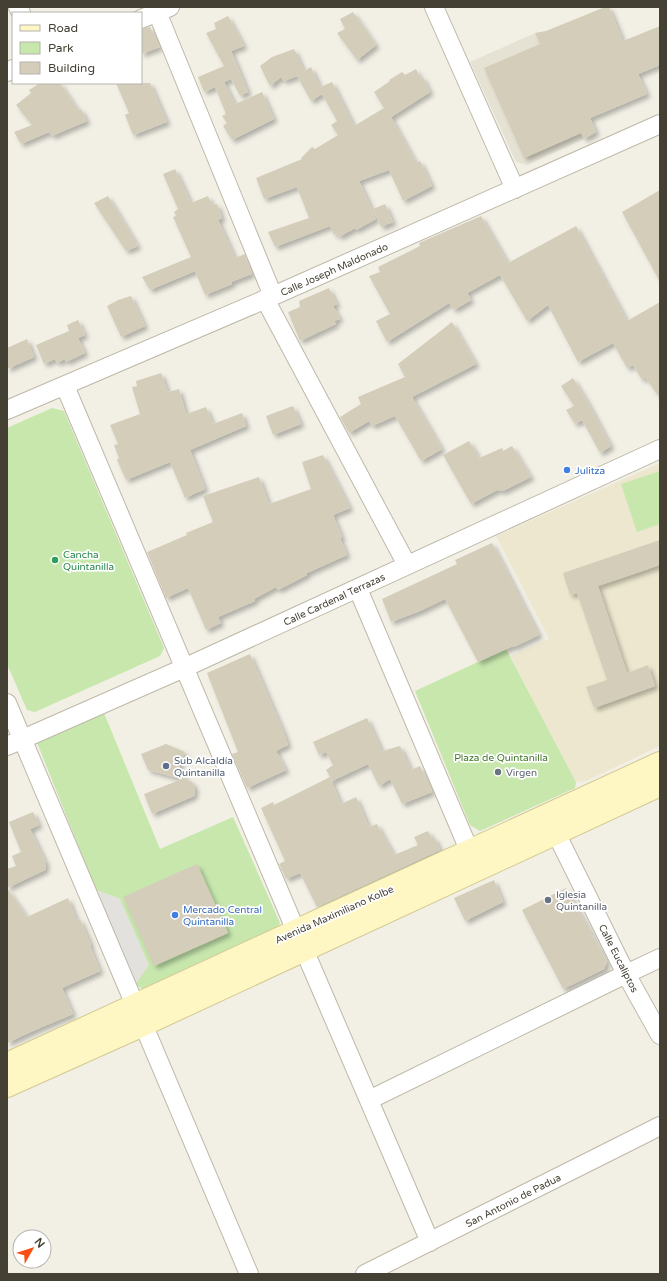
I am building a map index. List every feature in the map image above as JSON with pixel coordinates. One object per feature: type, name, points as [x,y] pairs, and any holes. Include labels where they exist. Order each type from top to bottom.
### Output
[{"type":"main road","name":"Avenida Maximiliano Kolbe","points":[[552,825],[660,763]]},
{"type":"main road","name":"Avenida Maximiliano Kolbe","points":[[7,1086],[143,1025],[300,941],[552,825],[660,785]]},
{"type":"main road","name":"Avenida Maximiliano Kolbe","points":[[7,1064],[134,1004],[300,941]]},
{"type":"street","points":[[434,7],[515,189]]},
{"type":"street","points":[[156,13],[269,298],[407,565]]},
{"type":"street","name":"Calle Joseph Maldonado","points":[[7,410],[269,298],[660,124]]},
{"type":"street","points":[[65,386],[300,941],[430,1242]]},
{"type":"street","name":"Calle Cardenal Terrazas","points":[[15,743],[184,668],[660,449]]},
{"type":"street","points":[[358,588],[474,861]]},
{"type":"street","points":[[7,703],[15,743],[134,1004],[249,1274]]},
{"type":"street","name":"Calle Eucaliptos","points":[[552,825],[626,974],[660,1035]]},
{"type":"street","points":[[369,1100],[660,958]]},
{"type":"street","name":"San Antonio de Padua","points":[[365,1274],[397,1267],[430,1242],[660,1126]]},
{"type":"shaded area","points":[[535,33],[584,139],[527,165],[516,162],[470,62]]},
{"type":"shaded area","points":[[660,463],[660,746],[586,781],[576,782],[510,656],[549,639],[496,536]]},
{"type":"shaded area","points":[[96,890],[120,899],[149,965],[135,985]]},
{"type":"green space","points":[[52,408],[64,411],[164,648],[160,656],[35,712],[27,710],[7,664],[7,428]]},
{"type":"green space","points":[[660,471],[660,524],[637,532],[621,484]]},
{"type":"green space","name":"Plaza de Quintanilla","points":[[506,649],[576,782],[575,788],[480,831],[470,825],[415,691]]},
{"type":"green space","points":[[104,713],[160,849],[233,817],[280,923],[275,935],[147,991],[135,985],[120,899],[96,890],[36,740]]},
{"type":"building","points":[[605,7],[609,7],[623,41],[660,26],[660,65],[638,74],[647,94],[590,118],[596,132],[584,139],[581,133],[524,158],[484,68],[540,44],[535,33],[546,31]]},
{"type":"building","points":[[353,12],[376,45],[357,60],[337,33],[345,29],[340,19]]},
{"type":"building","points":[[228,16],[244,46],[231,51],[248,92],[240,96],[231,79],[224,82],[235,104],[262,92],[274,119],[232,140],[223,126],[227,123],[222,116],[226,114],[215,87],[204,92],[198,77],[224,66],[206,33],[216,29],[214,23]]},
{"type":"building","points":[[150,27],[160,47],[142,54],[142,29]]},
{"type":"building","points":[[294,49],[304,71],[311,67],[320,87],[332,82],[354,126],[384,108],[374,92],[402,72],[405,75],[416,69],[420,78],[423,77],[430,92],[391,117],[416,163],[420,161],[432,186],[403,201],[389,170],[359,181],[376,219],[339,237],[337,233],[334,235],[330,226],[275,247],[268,232],[309,218],[297,187],[264,199],[256,178],[302,159],[301,158],[312,147],[315,149],[338,135],[331,125],[337,121],[322,94],[311,101],[297,76],[284,81],[281,77],[270,86],[260,66],[272,57]]},
{"type":"building","points":[[150,83],[167,122],[133,135],[125,115],[129,113],[116,84]]},
{"type":"building","points":[[38,84],[61,84],[78,110],[81,109],[87,121],[52,136],[49,132],[21,144],[14,132],[32,125],[16,105],[31,93],[29,90]]},
{"type":"building","points":[[175,169],[191,203],[208,196],[212,205],[217,204],[222,218],[218,220],[235,258],[245,254],[252,274],[231,282],[232,284],[205,295],[195,271],[150,290],[142,277],[191,257],[173,217],[176,216],[174,212],[178,209],[163,174]]},
{"type":"building","points":[[660,190],[660,282],[622,212]]},
{"type":"building","points":[[108,196],[138,246],[126,251],[94,203]]},
{"type":"building","points":[[385,204],[393,222],[381,227],[373,209]]},
{"type":"building","points":[[481,216],[508,263],[576,226],[627,321],[660,302],[660,398],[645,377],[642,380],[633,365],[627,368],[613,343],[578,362],[548,305],[527,321],[500,275],[467,293],[471,300],[454,310],[449,303],[387,342],[376,321],[390,314],[369,276],[380,272],[378,267],[420,246],[419,243]]},
{"type":"building","points":[[329,288],[337,304],[333,306],[340,319],[334,321],[336,324],[300,341],[288,312],[300,307],[299,301]]},
{"type":"building","points":[[131,296],[145,326],[121,337],[107,306],[118,300]]},
{"type":"building","points":[[78,320],[85,335],[78,338],[85,353],[66,362],[65,359],[57,363],[55,359],[44,364],[36,345],[69,331],[67,325]]},
{"type":"building","points":[[452,322],[476,364],[412,397],[442,449],[421,461],[395,416],[372,426],[369,421],[349,433],[340,417],[361,404],[358,397],[405,377],[398,364]]},
{"type":"building","points":[[27,339],[34,357],[7,369],[7,348]]},
{"type":"building","points":[[161,373],[168,392],[179,389],[186,414],[206,407],[213,424],[242,413],[246,426],[190,450],[205,489],[185,498],[170,462],[126,480],[117,460],[119,458],[114,445],[118,444],[110,425],[140,414],[132,387],[137,386],[136,381]]},
{"type":"building","points":[[573,378],[611,446],[600,453],[582,420],[575,424],[566,410],[574,406],[561,386]]},
{"type":"building","points":[[293,406],[301,424],[273,435],[266,416]]},
{"type":"building","points":[[469,441],[479,458],[502,448],[503,451],[512,446],[531,477],[503,491],[497,490],[471,504],[443,455]]},
{"type":"building","points":[[323,455],[350,508],[333,515],[342,537],[340,538],[347,555],[307,573],[307,575],[278,590],[276,587],[254,599],[255,601],[218,617],[221,623],[206,630],[188,588],[166,598],[147,552],[213,522],[203,496],[259,477],[269,504],[311,489],[302,462]]},
{"type":"building","points":[[660,540],[660,565],[598,586],[627,673],[648,665],[655,686],[594,708],[586,687],[607,680],[577,593],[570,595],[563,573]]},
{"type":"building","points":[[492,543],[539,635],[478,662],[445,599],[420,611],[391,622],[382,599],[457,564],[455,560]]},
{"type":"building","points":[[250,654],[288,745],[276,751],[286,770],[247,788],[232,754],[238,752],[207,673]]},
{"type":"building","points":[[367,718],[382,751],[400,746],[411,770],[420,766],[432,792],[402,804],[390,779],[379,786],[368,764],[332,781],[330,778],[341,804],[356,797],[369,827],[377,824],[394,855],[418,845],[414,837],[428,831],[432,838],[435,838],[440,850],[317,907],[300,873],[286,879],[279,864],[285,861],[261,808],[273,802],[274,805],[330,777],[326,770],[333,765],[326,752],[319,755],[313,742]]},
{"type":"building","points":[[166,744],[185,752],[179,766],[185,778],[192,782],[195,788],[194,796],[152,814],[144,794],[182,779],[148,770],[141,754]]},
{"type":"building","points":[[33,812],[39,825],[30,829],[46,863],[45,870],[7,888],[7,869],[16,866],[12,856],[21,852],[9,822]]},
{"type":"building","name":"Mercado Central Quintanilla","points":[[197,864],[228,933],[154,966],[123,897]]},
{"type":"building","points":[[494,880],[503,902],[465,921],[454,898]]},
{"type":"building","points":[[7,888],[27,917],[68,898],[77,921],[80,919],[100,971],[62,988],[73,1014],[7,1043]]},
{"type":"building","points":[[566,888],[607,962],[604,969],[563,989],[522,910]]},
{"type":"place","name":"Julitza","points":[[567,470]]},
{"type":"place","name":"Cancha Quintanilla","points":[[55,560]]},
{"type":"place","name":"Sub Alcaldía Quintanilla","points":[[166,766]]},
{"type":"place","name":"Virgen","points":[[498,772]]},
{"type":"place","name":"Iglesia Quintanilla","points":[[548,900]]},
{"type":"place","name":"Mercado Central Quintanilla","points":[[175,915]]}]
